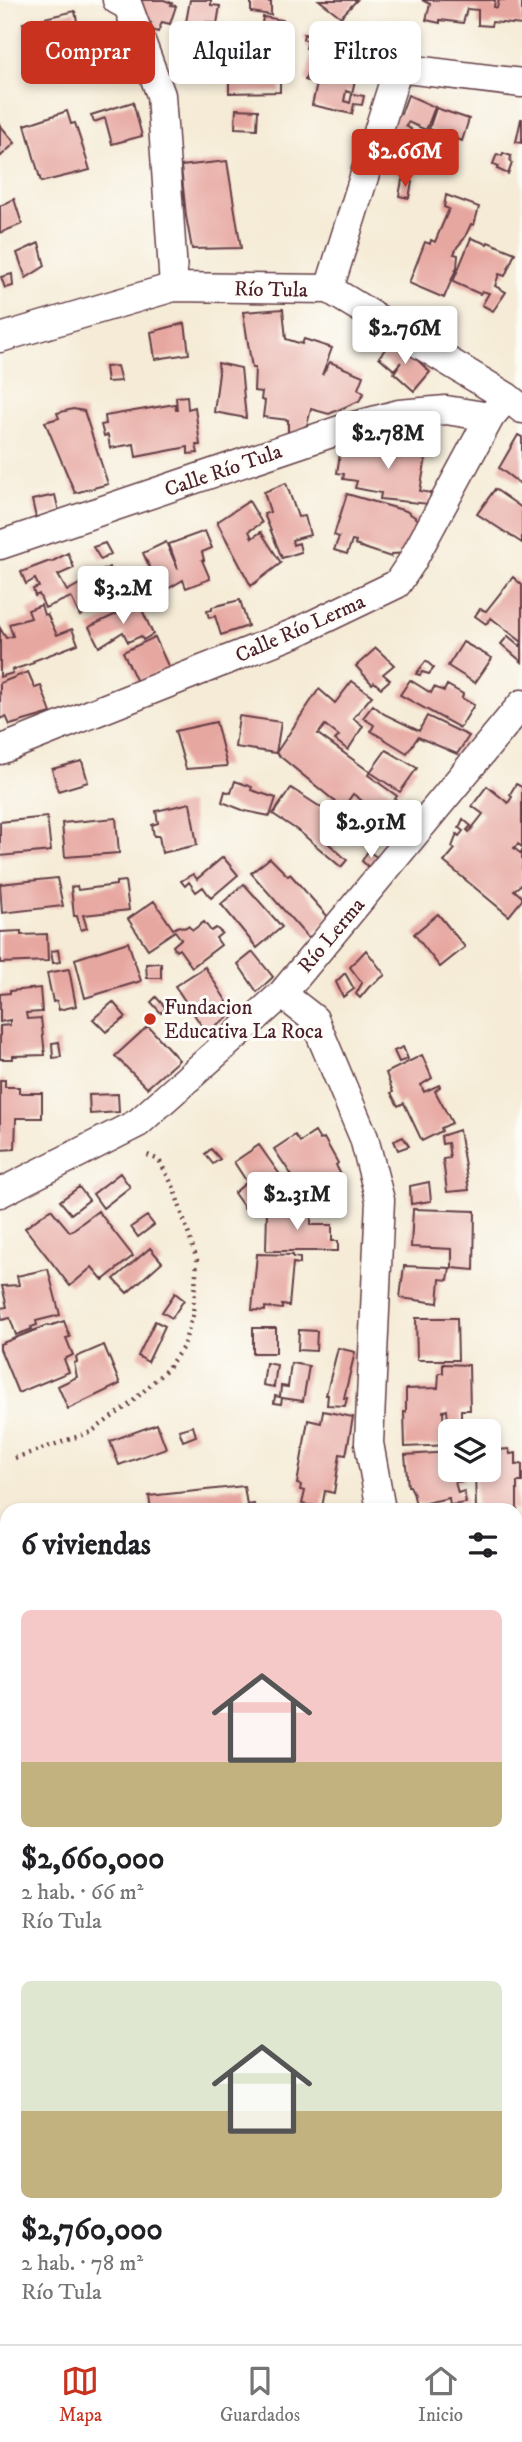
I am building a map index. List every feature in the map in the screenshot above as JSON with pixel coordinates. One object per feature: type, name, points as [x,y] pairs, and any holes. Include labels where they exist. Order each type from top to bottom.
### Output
[{"type":"street","points":[[117,0],[128,6],[161,96],[174,287]]},
{"type":"street","points":[[328,289],[398,68],[522,83]]},
{"type":"street","name":"Río Tula","points":[[0,338],[174,287],[328,289],[506,408]]},
{"type":"street","name":"Calle Río Tula","points":[[0,545],[343,429],[387,417],[446,410],[506,408]]},
{"type":"street","name":"Calle Río Lerma","points":[[0,750],[295,633],[397,583],[506,408]]},
{"type":"street","name":"Río Lerma","points":[[0,1193],[138,1123],[282,994],[522,704]]},
{"type":"street","points":[[282,994],[314,1019],[364,1138],[380,1200],[369,1443],[380,1503]]},
{"type":"path","points":[[15,1458],[91,1432],[130,1404],[167,1369],[183,1347],[190,1326],[197,1283],[197,1260],[173,1186],[159,1160],[111,1137]]},
{"type":"building","points":[[133,0],[164,0],[176,6],[171,21],[169,24],[162,22],[158,32],[155,31],[155,21],[143,19]]},
{"type":"building","points":[[190,0],[211,0],[211,5],[220,6],[218,21],[186,21]]},
{"type":"building","points":[[251,0],[271,2],[271,15],[251,12]]},
{"type":"building","points":[[319,0],[357,0],[341,17]]},
{"type":"building","points":[[422,0],[495,0],[494,7],[497,8],[499,0],[522,0],[522,25],[492,22],[491,26],[478,25],[478,10],[467,9],[463,23],[426,20],[430,4]]},
{"type":"building","points":[[75,11],[77,21],[32,21]]},
{"type":"building","points":[[263,17],[283,20],[283,21],[262,21]]},
{"type":"building","points":[[304,34],[309,35],[309,49],[306,48],[308,41],[303,39]]},
{"type":"building","points":[[229,84],[280,84],[280,92],[229,93]]},
{"type":"building","points":[[317,84],[354,84],[352,93],[346,91],[344,101],[350,103],[352,94],[364,96],[362,105],[354,104],[352,114],[312,105]]},
{"type":"building","points":[[408,95],[435,107],[426,130],[408,122],[406,126],[411,129],[405,152],[383,145],[391,110],[401,114]]},
{"type":"building","points":[[133,102],[142,136],[112,144],[105,118],[94,122],[91,115]]},
{"type":"building","points":[[436,108],[469,119],[462,141],[429,129]]},
{"type":"building","points":[[236,109],[258,110],[257,129],[235,128]]},
{"type":"building","points":[[67,111],[71,124],[75,123],[90,170],[41,182],[25,125]]},
{"type":"building","points":[[522,119],[522,143],[516,142]]},
{"type":"building","points":[[0,125],[15,143],[0,157]]},
{"type":"building","points":[[503,153],[511,156],[512,163],[508,174],[493,164],[497,154],[502,156]]},
{"type":"building","points":[[227,161],[241,248],[192,249],[181,166]]},
{"type":"building","points":[[402,180],[412,182],[409,198],[399,196]]},
{"type":"building","points":[[446,195],[479,207],[474,225],[471,224],[454,254],[458,255],[457,267],[444,298],[409,283],[425,242],[435,242],[449,209],[444,207]]},
{"type":"building","points":[[14,199],[22,224],[0,233],[0,206]]},
{"type":"building","points":[[471,238],[515,253],[505,276],[499,274],[495,286],[506,292],[493,311],[482,305],[489,293],[482,291],[480,294],[453,282]]},
{"type":"building","points":[[39,243],[45,266],[26,278],[17,253]]},
{"type":"building","points":[[12,274],[13,286],[5,288],[1,277]]},
{"type":"building","points":[[283,309],[286,339],[302,344],[304,339],[332,348],[322,375],[330,362],[363,376],[358,389],[364,393],[359,401],[329,414],[311,409],[307,425],[288,436],[288,420],[263,417],[265,401],[261,400],[262,392],[254,391],[255,368],[252,368],[243,312]]},
{"type":"building","points":[[185,323],[189,354],[155,359],[151,332]]},
{"type":"building","points":[[391,342],[408,356],[411,354],[430,372],[414,391],[394,373],[401,362],[394,370],[379,357]]},
{"type":"building","points":[[218,363],[241,368],[246,418],[214,412]]},
{"type":"building","points":[[117,366],[121,381],[107,382],[105,367]]},
{"type":"building","points":[[187,396],[188,409],[195,407],[200,445],[196,445],[198,453],[188,454],[188,447],[136,457],[134,444],[110,448],[108,435],[104,436],[101,425],[106,424],[105,416],[175,404],[177,410],[176,397]]},
{"type":"building","points":[[73,409],[84,411],[108,484],[75,493],[45,422],[59,418],[57,413]]},
{"type":"building","points":[[396,435],[410,435],[410,443],[421,443],[420,457],[426,457],[420,491],[431,493],[429,504],[380,499],[381,493],[355,488],[357,481],[343,479],[344,474],[337,473],[340,454],[351,454],[352,447],[364,447],[365,444],[389,449],[388,453],[396,454]]},
{"type":"building","points":[[518,435],[522,437],[522,479],[519,483],[499,468]]},
{"type":"building","points":[[286,483],[298,517],[305,516],[310,535],[292,540],[293,545],[299,543],[301,552],[282,558],[264,514],[270,512],[264,492]]},
{"type":"building","points":[[495,489],[522,508],[522,543],[477,514]]},
{"type":"building","points":[[347,494],[406,511],[422,522],[409,553],[392,554],[391,557],[355,545],[356,542],[352,541],[347,554],[334,550],[339,537],[334,535]]},
{"type":"building","points":[[55,495],[59,512],[36,518],[32,500]]},
{"type":"building","points":[[249,501],[262,523],[249,531],[252,538],[261,532],[281,563],[251,586],[217,522]]},
{"type":"building","points":[[205,531],[212,548],[202,552],[202,560],[210,579],[186,588],[183,580],[164,591],[143,553],[166,542],[178,569],[169,544]]},
{"type":"building","points":[[105,543],[111,554],[101,560],[93,547]]},
{"type":"building","points":[[68,553],[74,568],[58,575],[67,591],[109,567],[123,591],[80,616],[71,597],[45,608],[39,594],[35,596],[33,589],[39,587],[35,579],[26,584],[21,572]]},
{"type":"building","points":[[513,577],[522,585],[522,642],[491,618],[486,624],[475,616],[480,609],[486,611]]},
{"type":"building","points":[[240,600],[248,626],[221,635],[215,616],[209,618],[207,611],[212,610],[212,607]]},
{"type":"building","points":[[139,603],[153,634],[143,640],[141,636],[128,642],[123,632],[99,647],[89,627]]},
{"type":"building","points":[[41,605],[57,635],[72,629],[78,644],[0,677],[0,628],[6,638],[13,636],[9,624],[31,618],[28,610]]},
{"type":"building","points":[[508,636],[520,646],[522,642],[522,662],[501,644]]},
{"type":"building","points":[[155,637],[169,668],[137,682],[123,652]]},
{"type":"building","points":[[463,642],[492,658],[475,683],[448,666]]},
{"type":"building","points":[[376,648],[394,665],[383,674],[390,680],[381,688],[374,682],[372,684],[356,666]]},
{"type":"building","points":[[426,661],[434,668],[429,674],[416,674]]},
{"type":"building","points":[[28,672],[35,688],[41,686],[51,713],[10,725],[6,716],[0,719],[0,683]]},
{"type":"building","points":[[410,680],[431,693],[434,687],[444,691],[447,685],[463,694],[462,698],[474,705],[460,728],[400,695]]},
{"type":"building","points":[[352,681],[372,696],[353,718],[363,726],[348,750],[335,740],[339,736],[325,725],[318,734],[370,772],[368,775],[397,796],[375,829],[360,819],[369,806],[353,794],[343,808],[276,753],[319,689],[335,703]]},
{"type":"building","points":[[373,705],[384,714],[419,731],[427,716],[469,736],[457,754],[418,737],[407,753],[371,731],[374,725],[363,718]]},
{"type":"building","points":[[239,716],[281,722],[276,753],[235,747]]},
{"type":"building","points":[[216,722],[227,766],[186,769],[175,731]]},
{"type":"building","points":[[386,750],[417,768],[400,792],[370,772]]},
{"type":"building","points":[[82,761],[88,782],[58,791],[52,769]]},
{"type":"building","points":[[235,781],[252,787],[251,790],[276,798],[270,816],[245,811],[222,802],[225,791],[231,793]]},
{"type":"building","points":[[516,784],[522,787],[522,847],[518,844],[514,848],[520,853],[522,851],[522,884],[514,890],[522,900],[509,916],[444,862],[455,849],[452,847],[457,834],[459,836],[463,831],[459,828],[463,819],[471,826],[467,830],[469,832],[483,814],[472,806],[487,786],[508,803]]},
{"type":"building","points":[[291,788],[342,821],[327,842],[347,860],[341,867],[300,832],[273,814]]},
{"type":"building","points":[[190,803],[197,845],[162,853],[159,836],[154,836],[152,825],[158,823],[156,811]]},
{"type":"building","points":[[47,817],[51,851],[0,856],[0,822]]},
{"type":"building","points":[[116,818],[119,853],[65,857],[62,823]]},
{"type":"building","points":[[368,851],[381,860],[372,870],[362,861]]},
{"type":"building","points":[[223,857],[238,875],[211,898],[203,887],[196,892],[189,882],[185,886],[181,881],[193,874],[197,879]]},
{"type":"building","points":[[270,858],[288,876],[290,874],[329,918],[309,939],[251,873]]},
{"type":"building","points":[[57,878],[63,906],[2,913],[0,884]]},
{"type":"building","points":[[125,881],[129,910],[83,915],[87,928],[81,930],[77,916],[74,916],[71,887],[77,886],[78,890],[116,885],[116,882]]},
{"type":"building","points":[[244,884],[282,927],[257,948],[221,904]]},
{"type":"building","points":[[154,901],[173,929],[188,926],[193,930],[204,922],[211,931],[216,928],[222,933],[216,938],[221,945],[192,967],[179,949],[176,951],[173,946],[181,939],[175,931],[148,949],[128,919]]},
{"type":"building","points":[[438,914],[465,947],[440,967],[414,934]]},
{"type":"building","points":[[21,931],[21,935],[47,934],[48,961],[0,963],[0,932]]},
{"type":"building","points":[[128,942],[141,981],[85,998],[75,959]]},
{"type":"building","points":[[58,950],[60,962],[53,963],[51,951]]},
{"type":"building","points":[[366,950],[385,975],[360,998],[356,994],[362,983],[350,967]]},
{"type":"building","points":[[253,952],[273,977],[257,992],[238,964]]},
{"type":"building","points":[[161,963],[161,978],[147,978],[146,964]]},
{"type":"building","points":[[205,967],[234,1013],[206,1032],[175,986]]},
{"type":"building","points":[[69,969],[76,1006],[59,1010],[57,1001],[53,1002],[47,973]]},
{"type":"building","points":[[345,973],[354,989],[343,997],[336,982]]},
{"type":"building","points":[[40,988],[42,1012],[26,1013],[27,1019],[41,1018],[45,1055],[0,1059],[0,1026],[10,1025],[10,1020],[0,1022],[0,994]]},
{"type":"building","points":[[156,997],[166,1008],[161,1013],[151,1002]]},
{"type":"building","points":[[113,1002],[126,1017],[106,1032],[93,1019]]},
{"type":"building","points":[[148,1026],[179,1060],[147,1088],[115,1056]]},
{"type":"building","points":[[59,1042],[61,1057],[53,1058],[52,1043]]},
{"type":"building","points":[[403,1047],[408,1059],[399,1062],[394,1051]]},
{"type":"building","points":[[422,1055],[432,1078],[421,1085],[424,1092],[439,1085],[435,1091],[452,1123],[422,1141],[404,1103],[398,1106],[391,1093],[393,1092],[386,1073]]},
{"type":"building","points":[[0,1080],[5,1080],[5,1087],[19,1087],[19,1093],[42,1093],[42,1118],[16,1118],[15,1149],[0,1150]]},
{"type":"building","points":[[118,1094],[119,1112],[90,1114],[89,1095]]},
{"type":"building","points":[[459,1130],[469,1190],[447,1192],[443,1159],[450,1158],[448,1143],[442,1144],[441,1136]]},
{"type":"building","points":[[315,1132],[320,1140],[324,1138],[338,1163],[336,1165],[340,1173],[305,1195],[274,1149],[295,1135],[300,1142]]},
{"type":"building","points":[[403,1137],[409,1146],[398,1150],[394,1141]]},
{"type":"building","points":[[259,1145],[290,1189],[266,1205],[263,1201],[246,1210],[234,1193],[247,1182],[234,1162]]},
{"type":"building","points":[[211,1149],[220,1159],[213,1164],[205,1154]]},
{"type":"building","points":[[120,1173],[130,1187],[103,1208],[93,1194]]},
{"type":"building","points":[[429,1182],[431,1201],[411,1204],[410,1186]]},
{"type":"building","points":[[79,1187],[89,1200],[71,1214],[60,1201]]},
{"type":"building","points":[[294,1205],[311,1205],[311,1225],[332,1225],[332,1241],[338,1241],[338,1251],[266,1251],[267,1210],[294,1208]]},
{"type":"building","points":[[51,1209],[70,1232],[98,1211],[133,1256],[103,1280],[92,1267],[70,1286],[25,1228]]},
{"type":"building","points":[[413,1209],[475,1211],[474,1270],[452,1268],[452,1249],[411,1247]]},
{"type":"building","points":[[147,1216],[154,1225],[138,1237],[131,1227]]},
{"type":"building","points":[[150,1248],[162,1262],[127,1293],[114,1279]]},
{"type":"building","points":[[257,1254],[293,1255],[300,1258],[300,1264],[293,1263],[289,1306],[282,1305],[282,1309],[265,1307],[265,1311],[252,1310]]},
{"type":"building","points":[[404,1266],[450,1268],[448,1280],[440,1279],[438,1303],[400,1298]]},
{"type":"building","points":[[48,1269],[60,1315],[36,1321],[37,1325],[31,1327],[32,1329],[16,1335],[10,1318],[2,1320],[0,1308],[7,1307],[2,1286],[19,1285],[17,1276]]},
{"type":"building","points":[[175,1293],[184,1300],[172,1318],[162,1312]]},
{"type":"building","points":[[416,1318],[457,1318],[458,1360],[417,1360]]},
{"type":"building","points":[[64,1321],[70,1337],[66,1338],[73,1355],[64,1359],[69,1372],[18,1393],[0,1344]]},
{"type":"building","points":[[155,1321],[165,1326],[148,1362],[138,1356]]},
{"type":"building","points":[[253,1328],[276,1328],[276,1353],[253,1353]]},
{"type":"building","points":[[299,1330],[317,1331],[316,1351],[298,1350]]},
{"type":"building","points":[[104,1345],[120,1384],[68,1409],[58,1386],[77,1377],[74,1363],[77,1362],[76,1357]]},
{"type":"building","points":[[338,1348],[355,1352],[344,1398],[347,1398],[345,1406],[327,1405],[326,1395]]},
{"type":"building","points":[[266,1363],[277,1365],[274,1387],[263,1385]]},
{"type":"building","points":[[291,1363],[309,1366],[303,1401],[282,1398],[281,1404],[274,1403],[275,1396],[280,1397],[281,1386],[288,1387]]},
{"type":"building","points":[[443,1364],[469,1365],[470,1410],[461,1410],[461,1419],[448,1419],[447,1410],[443,1411],[443,1419],[438,1419],[438,1446],[405,1447],[406,1389],[438,1388],[439,1373],[443,1373]]},
{"type":"building","points":[[323,1411],[353,1417],[346,1455],[340,1454],[334,1493],[325,1491],[323,1503],[302,1503],[305,1491],[300,1490],[301,1485],[297,1484],[308,1420],[321,1423]]},
{"type":"building","points":[[157,1424],[166,1448],[119,1465],[110,1441]]},
{"type":"building","points":[[193,1426],[196,1436],[183,1441],[179,1430]]},
{"type":"building","points":[[509,1449],[510,1454],[516,1453],[516,1465],[522,1464],[522,1482],[517,1482],[517,1503],[476,1503],[475,1482],[501,1482],[501,1450]]},
{"type":"building","points":[[438,1453],[438,1482],[455,1482],[458,1493],[464,1491],[466,1503],[450,1503],[449,1498],[416,1503],[413,1492],[408,1486],[405,1455]]},
{"type":"building","points":[[244,1486],[247,1503],[150,1503],[149,1496]]},
{"type":"place","name":"Fundacion Educativa La Roca","points":[[150,1019]]}]
